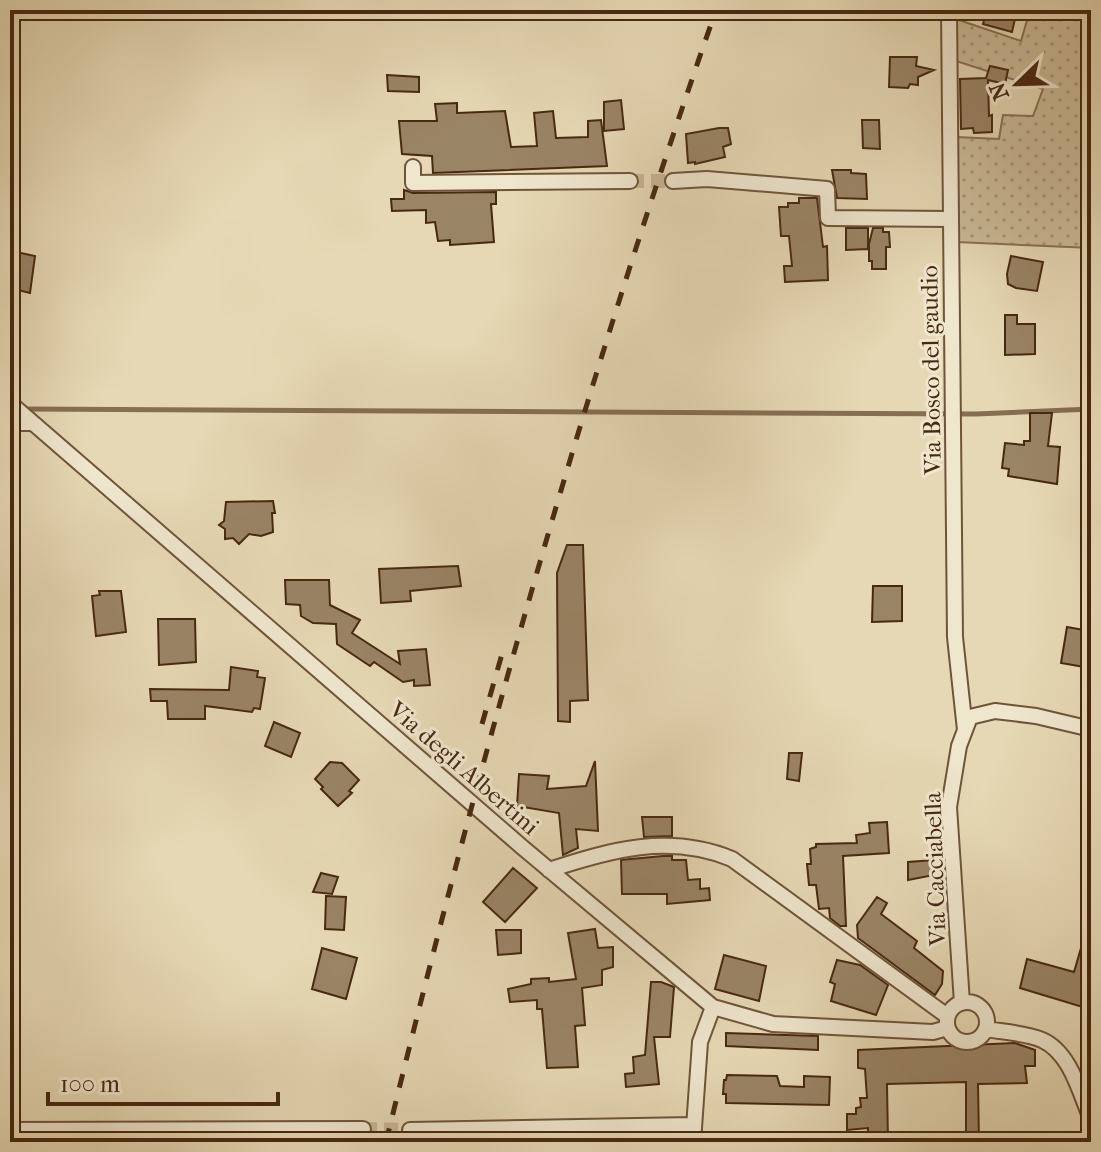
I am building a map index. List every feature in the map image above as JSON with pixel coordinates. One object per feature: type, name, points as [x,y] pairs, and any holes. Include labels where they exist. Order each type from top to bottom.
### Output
[{"type":"street","name":"Via Bosco del gaudio","points":[[949,10],[955,637],[965,730]]},
{"type":"street","points":[[413,167],[413,183],[630,181]]},
{"type":"street","points":[[673,181],[707,179],[827,189],[828,218],[951,219]]},
{"type":"street","name":"Via degli Albertini","points":[[10,403],[549,870],[713,1007],[773,1024],[933,1032],[947,1022]]},
{"type":"street","points":[[10,423],[28,419]]},
{"type":"street","points":[[965,730],[970,717],[995,711],[1036,716],[1091,729]]},
{"type":"street","name":"Via Cacciabella","points":[[962,1003],[949,807],[959,746],[965,730]]},
{"type":"street","points":[[549,870],[626,847],[712,850],[732,859],[947,1022],[953,1038],[968,1043],[980,1038],[986,1029],[986,1016],[979,1006],[971,1002],[954,1006],[947,1022]]},
{"type":"street","points":[[693,1142],[700,1042],[713,1007]]},
{"type":"street","points":[[986,1029],[1042,1040],[1060,1054],[1073,1075],[1091,1119]]},
{"type":"street","points":[[410,1130],[693,1125]]},
{"type":"street","points":[[10,1130],[363,1129]]},
{"type":"shaded area","points":[[1030,10],[1059,10],[1091,19],[1091,248],[957,242],[957,137],[999,139],[1003,115],[1033,116],[1043,89],[953,60],[953,18],[1021,41]]},
{"type":"building","points":[[987,10],[1017,10],[1012,32],[983,24]]},
{"type":"building","points":[[890,57],[917,57],[916,66],[934,70],[918,77],[918,85],[889,87]]},
{"type":"building","points":[[990,66],[1008,70],[1005,84],[988,80],[992,132],[974,133],[973,128],[961,129],[960,79],[986,78]]},
{"type":"building","points":[[387,75],[419,77],[419,92],[388,91]]},
{"type":"building","points":[[621,100],[624,129],[604,131],[604,102]]},
{"type":"building","points":[[457,103],[457,113],[505,111],[511,147],[537,146],[534,113],[553,111],[556,138],[588,137],[588,121],[601,120],[607,166],[433,173],[432,156],[402,154],[399,121],[437,121],[435,104]]},
{"type":"building","points":[[862,120],[879,120],[880,149],[863,148]]},
{"type":"building","points":[[728,128],[731,144],[723,147],[725,157],[688,163],[686,134]]},
{"type":"building","points":[[832,170],[866,174],[867,199],[837,198]]},
{"type":"building","points":[[404,190],[413,193],[496,192],[496,204],[491,204],[494,242],[450,245],[450,240],[438,241],[435,222],[426,223],[426,210],[392,211],[391,199],[404,199]]},
{"type":"building","points":[[799,198],[817,198],[823,247],[827,246],[828,280],[785,282],[784,266],[792,266],[789,236],[781,236],[779,207],[799,203]]},
{"type":"building","points":[[846,228],[868,228],[868,249],[846,250]]},
{"type":"building","points":[[873,228],[883,228],[883,232],[889,232],[886,269],[872,269],[872,261],[869,261]]},
{"type":"building","points":[[16,252],[35,256],[30,293],[10,288]]},
{"type":"building","points":[[1011,256],[1043,262],[1037,291],[1008,284]]},
{"type":"building","points":[[1005,315],[1017,315],[1017,324],[1035,324],[1035,354],[1005,355]]},
{"type":"building","points":[[1030,413],[1052,413],[1048,446],[1060,447],[1057,484],[1008,476],[1009,469],[1002,468],[1005,443],[1024,445],[1024,441],[1030,441]]},
{"type":"building","points":[[273,501],[273,532],[261,536],[249,534],[239,544],[233,538],[225,539],[225,529],[219,525],[224,521],[226,502]]},
{"type":"building","points":[[567,545],[583,545],[588,700],[570,701],[570,722],[558,721],[557,573]]},
{"type":"building","points":[[458,566],[461,586],[410,591],[411,601],[381,603],[379,569]]},
{"type":"building","points":[[285,580],[329,580],[330,605],[360,620],[352,633],[400,664],[398,651],[426,649],[430,685],[414,686],[414,680],[403,682],[374,662],[370,666],[337,644],[336,624],[313,623],[301,616],[300,605],[286,604]]},
{"type":"building","points":[[873,586],[902,586],[902,621],[872,622]]},
{"type":"building","points":[[99,591],[121,591],[126,632],[96,636],[92,596],[100,595]]},
{"type":"building","points":[[158,619],[195,619],[196,662],[159,665]]},
{"type":"building","points":[[1067,627],[1091,634],[1090,668],[1061,663]]},
{"type":"building","points":[[231,667],[258,671],[257,677],[265,678],[260,709],[254,708],[252,712],[205,706],[205,719],[168,719],[167,701],[151,701],[150,689],[229,690]]},
{"type":"building","points":[[274,722],[300,733],[291,757],[265,746]]},
{"type":"building","points":[[789,753],[802,753],[799,781],[787,779]]},
{"type":"building","points":[[595,761],[598,831],[576,829],[578,848],[563,855],[559,813],[517,806],[519,774],[549,776],[547,789],[586,786]]},
{"type":"building","points":[[330,762],[342,763],[359,780],[349,791],[352,793],[338,806],[315,779]]},
{"type":"building","points":[[642,817],[672,817],[672,836],[644,837]]},
{"type":"building","points":[[887,822],[889,853],[843,856],[846,926],[840,926],[830,918],[829,908],[819,909],[816,885],[809,885],[807,864],[811,864],[810,849],[816,844],[857,843],[856,835],[870,833],[869,823]]},
{"type":"building","points":[[663,856],[686,860],[688,880],[700,879],[700,889],[709,888],[710,900],[667,904],[667,894],[622,894],[621,860]]},
{"type":"building","points":[[934,860],[934,875],[908,880],[908,862]]},
{"type":"building","points":[[513,868],[537,888],[505,922],[483,902]]},
{"type":"building","points":[[321,873],[338,877],[332,894],[313,892]]},
{"type":"building","points":[[326,896],[346,897],[344,930],[325,929]]},
{"type":"building","points":[[877,897],[887,903],[881,914],[917,941],[914,948],[943,971],[942,984],[935,995],[858,938],[857,925]]},
{"type":"building","points":[[595,929],[598,948],[613,947],[613,967],[602,970],[602,985],[582,988],[585,1025],[575,1026],[578,1067],[547,1068],[542,1009],[537,1009],[537,1000],[510,1002],[508,989],[531,984],[531,979],[549,978],[549,982],[576,979],[568,933]]},
{"type":"building","points":[[496,930],[521,930],[521,953],[498,955]]},
{"type":"building","points":[[322,948],[357,958],[346,999],[312,989]]},
{"type":"building","points":[[1081,948],[1091,951],[1089,1009],[1020,988],[1027,959],[1074,972]]},
{"type":"building","points":[[724,955],[766,966],[759,1001],[715,989]]},
{"type":"building","points":[[837,960],[860,965],[888,985],[876,1015],[831,1001],[835,984],[830,982]]},
{"type":"building","points":[[651,982],[674,987],[670,1037],[654,1037],[659,1084],[626,1087],[625,1074],[634,1073],[633,1057],[645,1055]]},
{"type":"building","points":[[726,1033],[818,1036],[818,1050],[726,1046]]},
{"type":"building","points":[[1015,1043],[1035,1050],[1035,1066],[1025,1066],[1027,1083],[978,1084],[979,1142],[966,1142],[966,1082],[887,1084],[888,1142],[868,1142],[868,1128],[847,1130],[847,1114],[856,1114],[856,1108],[861,1107],[860,1098],[867,1098],[865,1069],[858,1068],[858,1050]]},
{"type":"building","points":[[727,1075],[777,1076],[780,1086],[804,1087],[804,1076],[830,1077],[829,1105],[726,1103],[726,1094],[723,1094]]},
{"type":"waterway","points":[[24,409],[976,414],[1091,409]]},
{"type":"tunnel","points":[[630,181],[673,181]]},
{"type":"tunnel","points":[[363,1129],[410,1130]]},
{"type":"railway","points":[[386,1142],[459,856],[537,572],[623,290],[716,10]]},
{"type":"railway","points":[[482,724],[504,647]]}]
